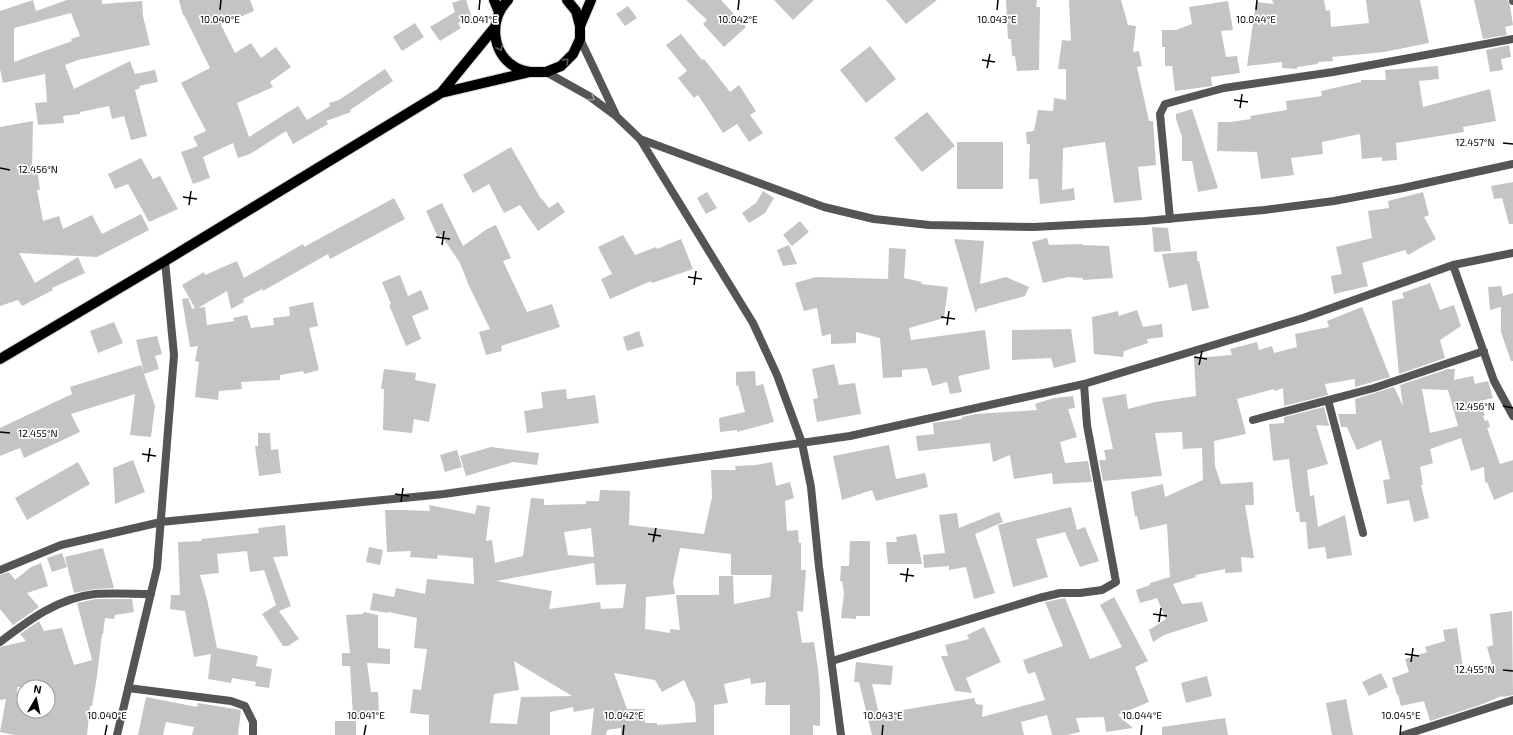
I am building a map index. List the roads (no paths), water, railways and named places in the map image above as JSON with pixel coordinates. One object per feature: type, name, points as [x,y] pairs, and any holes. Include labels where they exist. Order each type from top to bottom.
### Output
[{"type":"main road","points":[[494,0],[499,12]]},
{"type":"main road","points":[[508,0],[499,12],[495,27],[496,43],[504,57],[515,67],[530,72]]},
{"type":"main road","points":[[0,359],[441,94],[530,72],[546,72],[561,66],[573,54],[580,39],[580,26],[576,11],[567,0]]},
{"type":"main road","points":[[580,26],[591,0]]},
{"type":"main road","points":[[441,94],[495,27]]},
{"type":"street","points":[[580,39],[616,116]]},
{"type":"street","points":[[1170,219],[1160,114],[1165,104],[1224,88],[1333,72],[1513,39]]},
{"type":"street","points":[[546,72],[589,96],[616,116],[640,139],[753,323],[777,375],[802,443],[811,488],[841,735]]},
{"type":"street","points":[[640,139],[824,207],[874,219],[929,225],[1034,228],[1170,219],[1264,210],[1334,201],[1404,188],[1513,164]]},
{"type":"street","points":[[0,570],[61,545],[161,522],[444,494],[850,436],[1084,384],[1303,318],[1453,265],[1513,253]]},
{"type":"street","points":[[117,735],[157,568],[174,356],[165,261]]},
{"type":"street","points":[[1453,265],[1494,380],[1512,412]]},
{"type":"street","points":[[1253,420],[1374,388],[1484,351]]},
{"type":"street","points":[[832,661],[1039,598],[1060,593],[1080,593],[1102,590],[1116,582],[1086,425],[1084,384]]},
{"type":"street","points":[[1328,400],[1363,533]]},
{"type":"street","points":[[0,642],[41,612],[63,602],[95,594],[151,594]]},
{"type":"street","points":[[128,688],[231,701],[245,706],[253,722],[253,735]]},
{"type":"street","points":[[1404,735],[1513,700]]}]
